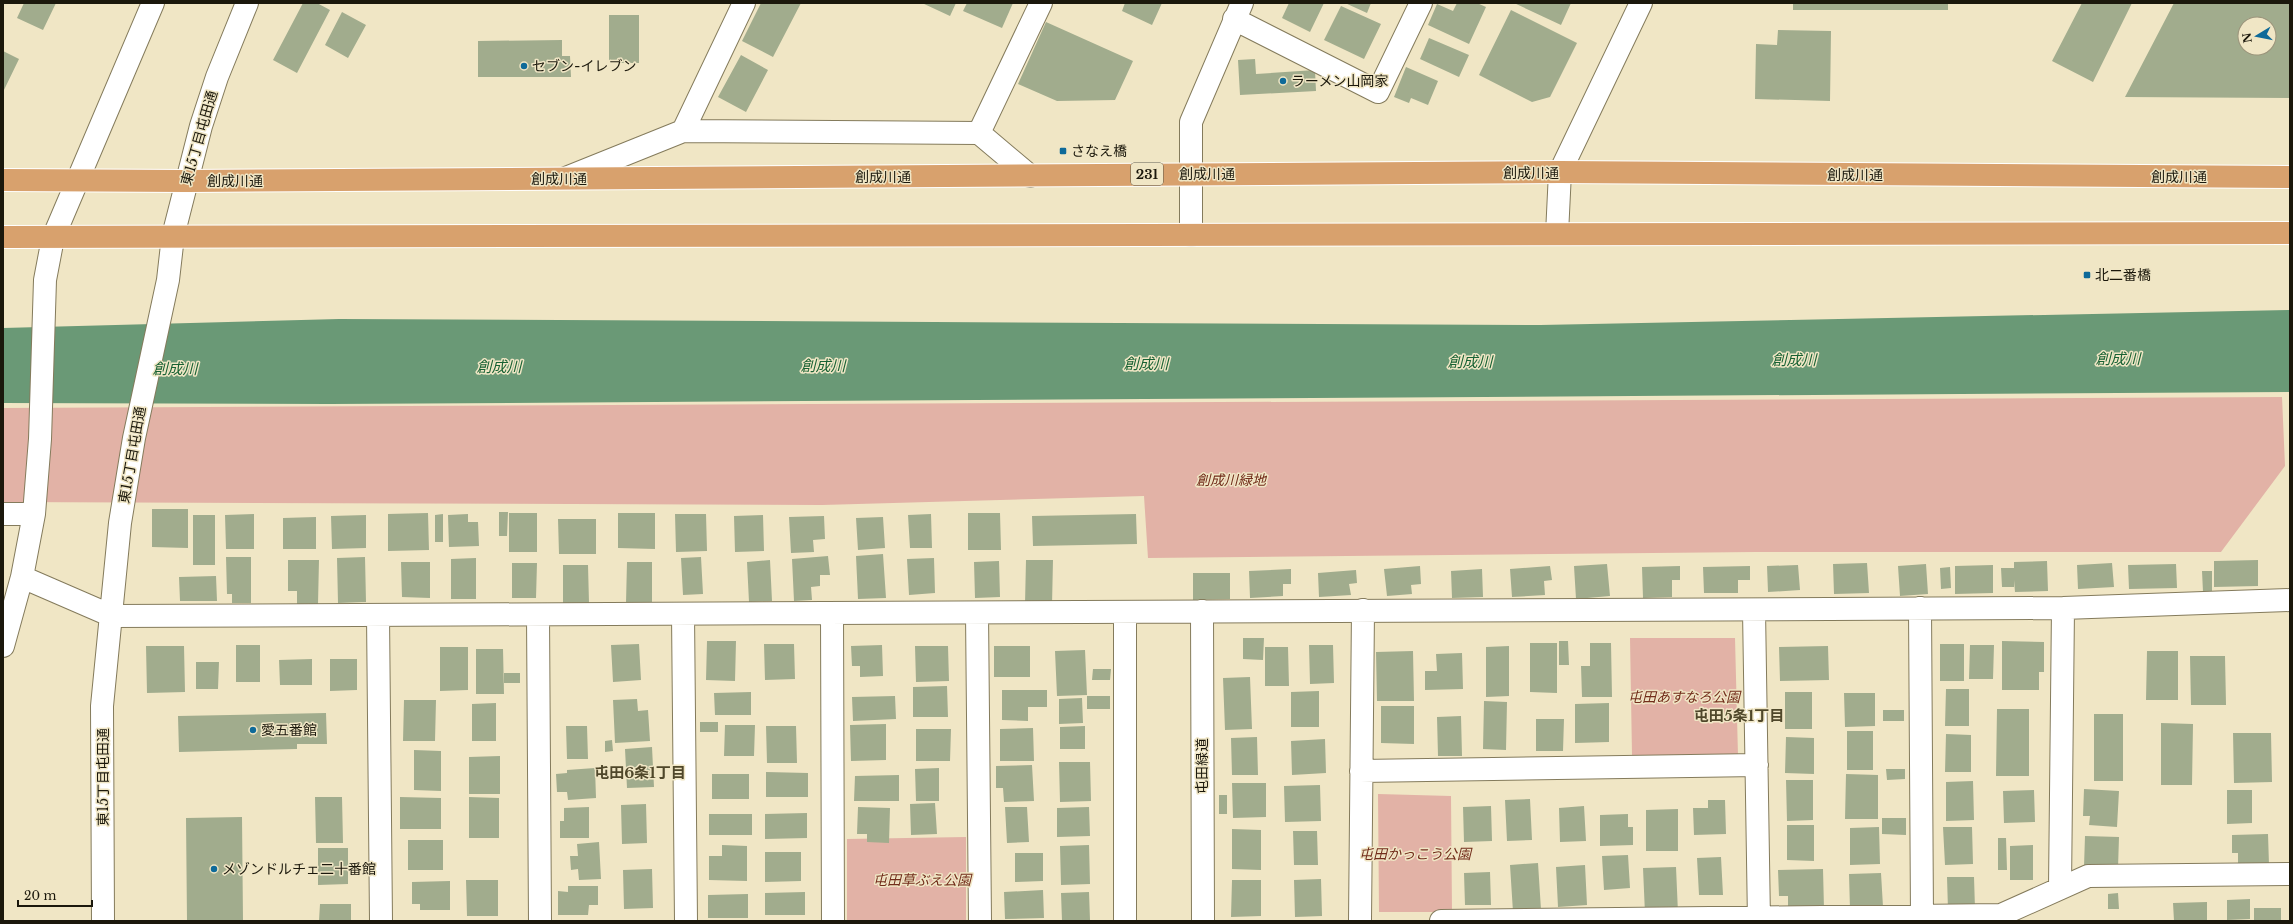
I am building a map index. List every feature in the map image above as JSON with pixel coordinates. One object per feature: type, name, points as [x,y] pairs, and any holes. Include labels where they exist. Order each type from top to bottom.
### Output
[{"type":"highway","name":"創成川通","points":[[3,180],[187,181],[1560,172],[2290,177]]},
{"type":"highway","points":[[3,237],[2290,233]]},
{"type":"street","points":[[3,646],[22,577],[34,514],[40,432],[45,280],[53,238],[153,3]]},
{"type":"street","name":"東15丁目屯田通","points":[[103,921],[102,706],[120,522],[136,430],[162,306],[173,236],[217,77],[247,3]]},
{"type":"street","points":[[683,131],[744,3]]},
{"type":"street","points":[[979,134],[1041,3]]},
{"type":"street","points":[[1191,235],[1191,122],[1238,11],[1378,92],[1421,3]]},
{"type":"street","points":[[1557,234],[1560,172],[1641,3]]},
{"type":"street","points":[[565,179],[683,131],[979,134],[1030,176]]},
{"type":"street","points":[[3,514],[34,514]]},
{"type":"street","points":[[22,577],[112,616],[2063,608],[2290,600]]},
{"type":"street","points":[[1920,608],[1922,916]]},
{"type":"street","points":[[2060,888],[2063,608]]},
{"type":"street","points":[[1360,921],[1363,610]]},
{"type":"street","points":[[1754,610],[1759,920]]},
{"type":"street","name":"屯田緑道","points":[[1202,611],[1203,921]]},
{"type":"street","points":[[1125,612],[1126,921]]},
{"type":"street","points":[[977,613],[980,921]]},
{"type":"street","points":[[683,614],[686,921]]},
{"type":"street","points":[[832,614],[833,921]]},
{"type":"street","points":[[378,615],[381,921]]},
{"type":"street","points":[[538,615],[540,921]]},
{"type":"street","points":[[1361,771],[1757,765]]},
{"type":"street","points":[[1440,921],[1759,920],[1922,916],[2001,916],[2088,876],[2290,874]]},
{"type":"green space","name":"創成川緑地","points":[[2282,397],[2285,466],[2221,552],[1755,552],[1148,558],[1144,496],[822,505],[3,502],[3,408]]},
{"type":"green space","name":"屯田あすなろ公園","points":[[1630,638],[1735,638],[1738,756],[1632,755]]},
{"type":"green space","name":"屯田かっこう公園","points":[[1378,794],[1451,796],[1452,912],[1379,912]]},
{"type":"green space","name":"屯田草ぶえ公園","points":[[966,837],[966,921],[847,921],[847,839]]},
{"type":"water","name":"創成川","points":[[2290,310],[2290,392],[330,404],[3,403],[3,328],[339,319],[1540,325]]},
{"type":"building","points":[[24,3],[56,3],[43,30],[17,18]]},
{"type":"building","points":[[303,3],[317,3],[330,10],[297,73],[273,60]]},
{"type":"building","points":[[761,3],[801,3],[773,57],[742,41]]},
{"type":"building","points":[[922,3],[956,3],[950,16]]},
{"type":"building","points":[[967,3],[1013,3],[1002,28],[963,11]]},
{"type":"building","points":[[1125,3],[1162,3],[1152,25],[1122,11]]},
{"type":"building","points":[[1289,3],[1324,3],[1310,32],[1282,18]]},
{"type":"building","points":[[1345,3],[1371,3],[1367,13]]},
{"type":"building","points":[[1457,3],[1477,3],[1486,7],[1469,44],[1428,25],[1437,4],[1453,11]]},
{"type":"building","points":[[1514,3],[1571,3],[1561,25]]},
{"type":"building","points":[[1793,3],[1948,3],[1948,10],[1793,10]]},
{"type":"building","points":[[2082,3],[2132,3],[2093,82],[2052,61]]},
{"type":"building","points":[[2174,3],[2290,3],[2290,98],[2125,97]]},
{"type":"building","points":[[1341,6],[1381,24],[1364,59],[1324,40]]},
{"type":"building","points":[[1511,10],[1577,43],[1550,97],[1532,102],[1479,75]]},
{"type":"building","points":[[342,12],[366,25],[348,58],[325,45]]},
{"type":"building","points":[[609,15],[639,15],[639,63],[609,63]]},
{"type":"building","points":[[1046,22],[1133,61],[1115,100],[1057,101],[1018,84]]},
{"type":"building","points":[[1778,30],[1831,31],[1830,101],[1755,99],[1756,44],[1777,45]]},
{"type":"building","points":[[1429,38],[1469,55],[1459,77],[1420,59]]},
{"type":"building","name":"セブン-イレブン","points":[[562,40],[562,56],[570,56],[571,77],[478,77],[478,41]]},
{"type":"building","points":[[3,51],[19,59],[3,92]]},
{"type":"building","points":[[741,55],[768,70],[746,112],[718,97]]},
{"type":"building","points":[[1255,59],[1256,74],[1315,70],[1316,91],[1240,95],[1238,60]]},
{"type":"building","points":[[1406,67],[1438,81],[1428,105],[1411,98],[1409,103],[1394,97]]},
{"type":"building","points":[[152,509],[188,509],[188,548],[152,547]]},
{"type":"building","points":[[499,512],[508,512],[507,536],[499,536]]},
{"type":"building","points":[[428,513],[429,550],[388,551],[388,514]]},
{"type":"building","points":[[509,513],[537,513],[537,552],[509,552]]},
{"type":"building","points":[[618,513],[655,513],[655,549],[618,548]]},
{"type":"building","points":[[968,513],[1000,513],[1001,550],[968,550]]},
{"type":"building","points":[[254,514],[254,549],[226,549],[225,515]]},
{"type":"building","points":[[443,514],[443,542],[435,542],[435,515]]},
{"type":"building","points":[[468,514],[468,522],[478,522],[479,546],[449,547],[448,515]]},
{"type":"building","points":[[675,514],[706,514],[707,551],[676,552]]},
{"type":"building","points":[[931,514],[932,548],[910,548],[908,515]]},
{"type":"building","points":[[1136,514],[1137,544],[1033,546],[1032,516]]},
{"type":"building","points":[[193,515],[215,515],[215,565],[193,565]]},
{"type":"building","points":[[366,515],[366,548],[332,549],[331,516]]},
{"type":"building","points":[[763,515],[764,551],[735,552],[734,516]]},
{"type":"building","points":[[824,516],[825,539],[813,540],[814,552],[791,553],[789,517]]},
{"type":"building","points":[[316,517],[316,549],[283,549],[283,518]]},
{"type":"building","points":[[883,517],[885,548],[858,550],[856,518]]},
{"type":"building","points":[[558,519],[596,519],[596,554],[559,554]]},
{"type":"building","points":[[883,554],[886,598],[858,599],[856,556]]},
{"type":"building","points":[[828,556],[830,575],[820,575],[820,586],[811,587],[812,600],[794,601],[792,559]]},
{"type":"building","points":[[226,557],[251,557],[251,603],[232,603],[232,594],[227,594]]},
{"type":"building","points":[[365,557],[366,602],[338,603],[337,558]]},
{"type":"building","points":[[701,557],[703,594],[683,595],[681,558]]},
{"type":"building","points":[[476,558],[476,599],[451,599],[451,559]]},
{"type":"building","points":[[934,558],[935,593],[909,595],[907,559]]},
{"type":"building","points":[[288,560],[319,560],[318,604],[297,604],[297,591],[288,591]]},
{"type":"building","points":[[770,560],[772,601],[749,602],[747,562]]},
{"type":"building","points":[[1026,560],[1053,560],[1052,605],[1025,604]]},
{"type":"building","points":[[2258,560],[2258,586],[2214,587],[2214,561]]},
{"type":"building","points":[[999,561],[1000,597],[975,598],[974,562]]},
{"type":"building","points":[[2047,561],[2048,591],[2015,592],[2014,580],[2014,587],[2002,587],[2001,568],[2014,568],[2014,562]]},
{"type":"building","points":[[401,562],[430,562],[430,598],[402,597]]},
{"type":"building","points":[[627,562],[652,562],[652,603],[626,603]]},
{"type":"building","points":[[512,563],[537,563],[536,598],[512,598]]},
{"type":"building","points":[[1867,563],[1869,593],[1834,594],[1833,564]]},
{"type":"building","points":[[2112,563],[2114,587],[2078,589],[2077,565]]},
{"type":"building","points":[[1607,564],[1610,596],[1576,599],[1574,566]]},
{"type":"building","points":[[1926,564],[1928,594],[1900,596],[1898,566]]},
{"type":"building","points":[[2176,564],[2177,588],[2129,589],[2128,565]]},
{"type":"building","points":[[563,565],[588,565],[589,603],[563,603]]},
{"type":"building","points":[[1798,565],[1800,590],[1768,592],[1767,566]]},
{"type":"building","points":[[1993,565],[1993,593],[1955,594],[1955,566]]},
{"type":"building","points":[[1420,566],[1421,584],[1411,585],[1412,594],[1387,596],[1384,569]]},
{"type":"building","points":[[1550,566],[1552,580],[1544,581],[1545,595],[1512,597],[1510,569]]},
{"type":"building","points":[[1680,566],[1680,580],[1672,580],[1672,597],[1643,598],[1642,567]]},
{"type":"building","points":[[1750,566],[1750,580],[1738,580],[1738,593],[1704,593],[1703,567]]},
{"type":"building","points":[[1950,567],[1951,588],[1941,589],[1940,568]]},
{"type":"building","points":[[1291,569],[1291,584],[1283,584],[1283,596],[1250,598],[1249,571]]},
{"type":"building","points":[[1482,569],[1483,597],[1452,598],[1451,571]]},
{"type":"building","points":[[1356,570],[1357,583],[1349,584],[1351,595],[1319,597],[1318,573]]},
{"type":"building","points":[[2202,571],[2212,571],[2212,592],[2203,592]]},
{"type":"building","points":[[1193,573],[1230,573],[1230,599],[1193,600]]},
{"type":"building","points":[[216,576],[217,601],[180,601],[179,577]]},
{"type":"building","points":[[1243,638],[1264,638],[1263,660],[1243,659]]},
{"type":"building","points":[[707,641],[736,641],[735,681],[706,680]]},
{"type":"building","points":[[1559,641],[1568,641],[1569,665],[1559,665]]},
{"type":"building","points":[[2002,641],[2044,642],[2044,672],[2039,672],[2039,690],[2002,690]]},
{"type":"building","points":[[1530,643],[1557,643],[1557,693],[1530,692]]},
{"type":"building","points":[[1590,643],[1611,643],[1612,697],[1582,697],[1581,666],[1590,666]]},
{"type":"building","points":[[639,644],[641,680],[613,682],[611,645]]},
{"type":"building","points":[[764,644],[794,644],[795,679],[765,680]]},
{"type":"building","points":[[1940,644],[1964,644],[1964,681],[1940,681]]},
{"type":"building","points":[[236,645],[260,645],[260,682],[236,682]]},
{"type":"building","points":[[882,645],[883,676],[860,677],[860,666],[852,666],[851,646]]},
{"type":"building","points":[[1309,645],[1333,645],[1334,683],[1310,684]]},
{"type":"building","points":[[1970,645],[1994,645],[1993,679],[1969,679]]},
{"type":"building","points":[[146,646],[184,646],[185,692],[147,693]]},
{"type":"building","points":[[915,646],[948,646],[949,681],[916,682]]},
{"type":"building","points":[[994,646],[1030,646],[1030,677],[994,677]]},
{"type":"building","points":[[1509,646],[1509,696],[1486,697],[1486,647]]},
{"type":"building","points":[[1828,646],[1829,680],[1780,681],[1779,647]]},
{"type":"building","points":[[440,647],[468,647],[468,690],[440,691]]},
{"type":"building","points":[[1265,647],[1288,647],[1289,686],[1265,686]]},
{"type":"building","points":[[476,649],[503,649],[504,694],[476,694]]},
{"type":"building","points":[[1085,650],[1087,695],[1057,696],[1055,651]]},
{"type":"building","points":[[1413,651],[1414,701],[1377,701],[1376,652]]},
{"type":"building","points":[[2147,651],[2178,651],[2178,700],[2146,700]]},
{"type":"building","points":[[1462,653],[1463,689],[1425,690],[1425,671],[1437,671],[1436,654]]},
{"type":"building","points":[[2190,656],[2225,656],[2226,705],[2191,705]]},
{"type":"building","points":[[312,659],[312,685],[280,685],[279,660]]},
{"type":"building","points":[[330,659],[357,659],[357,690],[330,691]]},
{"type":"building","points":[[196,662],[219,662],[218,689],[196,689]]},
{"type":"building","points":[[1093,669],[1111,669],[1110,680],[1092,680]]},
{"type":"building","points":[[504,673],[520,673],[520,683],[504,683]]},
{"type":"building","points":[[1250,677],[1252,729],[1225,730],[1223,678]]},
{"type":"building","points":[[947,686],[948,717],[913,717],[913,687]]},
{"type":"building","points":[[1946,689],[1969,689],[1969,726],[1945,726]]},
{"type":"building","points":[[1002,690],[1047,690],[1047,707],[1028,707],[1028,721],[1002,720]]},
{"type":"building","points":[[1319,691],[1319,727],[1291,727],[1291,692]]},
{"type":"building","points":[[751,692],[751,715],[715,715],[714,693]]},
{"type":"building","points":[[1785,692],[1812,692],[1812,729],[1785,729]]},
{"type":"building","points":[[1844,693],[1875,693],[1875,726],[1845,727]]},
{"type":"building","points":[[895,696],[896,719],[853,721],[852,697]]},
{"type":"building","points":[[1087,696],[1110,696],[1110,709],[1087,709]]},
{"type":"building","points":[[1082,698],[1083,723],[1059,724],[1059,699]]},
{"type":"building","points":[[637,699],[638,711],[648,710],[650,741],[615,743],[613,700]]},
{"type":"building","points":[[404,700],[436,700],[435,741],[403,741]]},
{"type":"building","points":[[1484,701],[1507,702],[1506,750],[1483,749]]},
{"type":"building","points":[[496,703],[496,741],[472,741],[472,704]]},
{"type":"building","points":[[1609,703],[1609,742],[1575,743],[1575,704]]},
{"type":"building","points":[[1381,706],[1414,706],[1414,744],[1381,743]]},
{"type":"building","points":[[1997,709],[2029,709],[2029,776],[1996,776]]},
{"type":"building","points":[[1883,710],[1904,710],[1904,721],[1883,721]]},
{"type":"building","name":"愛五番館","points":[[326,713],[327,744],[297,744],[297,749],[179,752],[178,716]]},
{"type":"building","points":[[2094,714],[2123,714],[2123,781],[2094,781]]},
{"type":"building","points":[[1461,716],[1462,756],[1438,756],[1437,717]]},
{"type":"building","points":[[1536,719],[1564,719],[1563,751],[1536,751]]},
{"type":"building","points":[[700,722],[718,722],[718,732],[700,732]]},
{"type":"building","points":[[2161,723],[2193,724],[2192,785],[2161,785]]},
{"type":"building","points":[[886,724],[886,760],[851,761],[850,725]]},
{"type":"building","points":[[725,725],[755,725],[754,756],[724,756]]},
{"type":"building","points":[[566,726],[587,726],[588,759],[567,759]]},
{"type":"building","points":[[766,726],[796,726],[797,763],[767,763]]},
{"type":"building","points":[[1085,726],[1085,749],[1060,749],[1060,727]]},
{"type":"building","points":[[1033,728],[1034,761],[1000,761],[1000,729]]},
{"type":"building","points":[[916,729],[951,729],[950,761],[916,761]]},
{"type":"building","points":[[1847,731],[1873,731],[1873,770],[1847,770]]},
{"type":"building","points":[[2233,733],[2271,733],[2272,782],[2234,783]]},
{"type":"building","points":[[1946,734],[1971,735],[1971,772],[1945,772]]},
{"type":"building","points":[[1257,737],[1258,775],[1232,775],[1231,738]]},
{"type":"building","points":[[1786,737],[1814,738],[1814,774],[1785,773]]},
{"type":"building","points":[[1325,739],[1326,773],[1292,775],[1291,741]]},
{"type":"building","points":[[612,740],[613,751],[605,752],[605,741]]},
{"type":"building","points":[[652,747],[654,787],[627,788],[625,749]]},
{"type":"building","points":[[414,750],[441,751],[441,791],[414,790]]},
{"type":"building","points":[[500,756],[500,794],[469,794],[469,757]]},
{"type":"building","points":[[1059,762],[1090,762],[1091,801],[1060,802]]},
{"type":"building","points":[[1032,765],[1034,801],[1004,802],[1003,788],[996,788],[996,766]]},
{"type":"building","points":[[595,768],[596,798],[568,800],[567,792],[557,792],[556,774],[567,773],[567,770]]},
{"type":"building","points":[[939,768],[939,801],[916,801],[915,769]]},
{"type":"building","points":[[1886,769],[1905,769],[1905,779],[1887,780]]},
{"type":"building","points":[[766,772],[808,773],[808,797],[766,797]]},
{"type":"building","points":[[712,774],[749,774],[749,799],[712,799]]},
{"type":"building","points":[[1846,774],[1878,775],[1878,819],[1845,819]]},
{"type":"building","points":[[899,775],[899,801],[854,801],[855,776]]},
{"type":"building","points":[[1786,780],[1813,780],[1813,820],[1787,821]]},
{"type":"building","points":[[1973,781],[1974,820],[1946,821],[1946,782]]},
{"type":"building","points":[[1232,783],[1266,783],[1266,817],[1233,818]]},
{"type":"building","points":[[1320,785],[1321,821],[1285,822],[1284,786]]},
{"type":"building","points":[[2084,789],[2119,791],[2117,827],[2089,825],[2090,816],[2083,816]]},
{"type":"building","points":[[2034,790],[2035,822],[2004,823],[2003,791]]},
{"type":"building","points":[[2227,790],[2252,790],[2252,823],[2227,824]]},
{"type":"building","points":[[1219,795],[1227,795],[1227,814],[1219,814]]},
{"type":"building","points":[[315,797],[342,797],[343,843],[316,843]]},
{"type":"building","points":[[400,797],[441,798],[441,829],[400,829]]},
{"type":"building","points":[[469,797],[499,798],[499,838],[469,838]]},
{"type":"building","points":[[1530,799],[1532,840],[1507,841],[1505,800]]},
{"type":"building","points":[[1708,800],[1725,800],[1726,834],[1694,835],[1693,808],[1708,808]]},
{"type":"building","points":[[935,803],[937,834],[911,835],[910,804]]},
{"type":"building","points":[[646,804],[647,843],[622,844],[621,805]]},
{"type":"building","points":[[1491,806],[1492,841],[1464,842],[1463,807]]},
{"type":"building","points":[[1584,806],[1586,841],[1560,842],[1559,808]]},
{"type":"building","points":[[589,807],[589,838],[560,838],[560,821],[564,821],[564,808]]},
{"type":"building","points":[[858,807],[890,808],[889,843],[867,842],[867,834],[857,834]]},
{"type":"building","points":[[1005,807],[1027,807],[1029,842],[1007,843]]},
{"type":"building","points":[[1089,807],[1090,836],[1057,837],[1057,808]]},
{"type":"building","points":[[1678,809],[1678,851],[1646,851],[1646,810]]},
{"type":"building","points":[[807,813],[807,838],[765,839],[765,814]]},
{"type":"building","points":[[709,814],[752,814],[752,835],[709,835]]},
{"type":"building","points":[[1628,814],[1628,827],[1633,827],[1633,845],[1600,846],[1600,815]]},
{"type":"building","name":"メゾンドルチェ二十番館","points":[[242,817],[243,921],[187,921],[186,818]]},
{"type":"building","points":[[1882,818],[1906,818],[1906,835],[1882,834]]},
{"type":"building","points":[[1787,825],[1814,825],[1814,861],[1787,860]]},
{"type":"building","points":[[1879,827],[1880,864],[1850,865],[1850,828]]},
{"type":"building","points":[[1943,827],[1972,827],[1973,864],[1945,865]]},
{"type":"building","points":[[1232,829],[1261,830],[1261,870],[1232,869]]},
{"type":"building","points":[[1293,831],[1317,831],[1318,865],[1294,865]]},
{"type":"building","points":[[2268,834],[2269,865],[2238,865],[2238,853],[2232,853],[2232,835]]},
{"type":"building","points":[[2085,836],[2119,837],[2118,868],[2084,867]]},
{"type":"building","points":[[1998,838],[2006,838],[2007,870],[1998,870]]},
{"type":"building","points":[[408,840],[443,840],[443,870],[408,870]]},
{"type":"building","points":[[599,842],[601,879],[579,880],[578,869],[571,870],[570,856],[578,856],[577,844]]},
{"type":"building","points":[[722,845],[747,846],[747,881],[709,880],[709,856],[722,856]]},
{"type":"building","points":[[1089,845],[1090,884],[1061,885],[1060,846]]},
{"type":"building","points":[[2033,845],[2033,880],[2010,880],[2010,846]]},
{"type":"building","points":[[318,848],[348,848],[348,884],[318,885]]},
{"type":"building","points":[[765,852],[801,852],[801,881],[765,882]]},
{"type":"building","points":[[1015,853],[1043,853],[1043,881],[1015,882]]},
{"type":"building","points":[[1628,855],[1630,888],[1604,890],[1602,856]]},
{"type":"building","points":[[1721,857],[1723,895],[1699,895],[1697,858]]},
{"type":"building","points":[[1538,863],[1541,910],[1513,912],[1510,865]]},
{"type":"building","points":[[1585,865],[1587,905],[1558,907],[1556,867]]},
{"type":"building","points":[[1676,867],[1678,913],[1645,914],[1643,868]]},
{"type":"building","points":[[652,869],[653,908],[624,909],[623,870]]},
{"type":"building","points":[[1823,869],[1824,909],[1788,909],[1788,896],[1779,896],[1778,870]]},
{"type":"building","points":[[1490,872],[1491,905],[1465,905],[1464,873]]},
{"type":"building","points":[[1881,873],[1883,907],[1850,909],[1849,874]]},
{"type":"building","points":[[1947,877],[1974,877],[1975,909],[1948,910]]},
{"type":"building","points":[[1321,879],[1322,916],[1295,917],[1294,880]]},
{"type":"building","points":[[466,880],[498,880],[498,916],[467,916]]},
{"type":"building","points":[[1232,880],[1261,880],[1261,916],[1231,917]]},
{"type":"building","points":[[450,881],[450,910],[420,910],[420,904],[412,904],[412,882]]},
{"type":"building","points":[[568,886],[598,886],[598,905],[589,905],[588,915],[558,915],[558,891],[568,892]]},
{"type":"building","points":[[1043,890],[1044,918],[1005,919],[1004,892]]},
{"type":"building","points":[[805,892],[805,915],[765,915],[765,893]]},
{"type":"building","points":[[1089,892],[1090,920],[1062,921],[1061,893]]},
{"type":"building","points":[[2118,893],[2119,909],[2108,909],[2108,894]]},
{"type":"building","points":[[748,894],[748,918],[708,918],[708,895]]},
{"type":"building","points":[[2250,899],[2250,919],[2227,920],[2227,900]]},
{"type":"building","points":[[2207,902],[2207,921],[2174,921],[2173,903]]},
{"type":"building","points":[[320,904],[351,904],[351,921],[319,921]]},
{"type":"building","points":[[2254,908],[2281,908],[2281,921],[2254,921]]},
{"type":"place","name":"セブン-イレブン","points":[[524,66]]},
{"type":"place","name":"ラーメン山岡家","points":[[1283,81]]},
{"type":"place","name":"さなえ橋","points":[[1063,151]]},
{"type":"place","name":"北二番橋","points":[[2087,275]]},
{"type":"place","name":"愛五番館","points":[[253,730]]},
{"type":"place","name":"メゾンドルチェ二十番館","points":[[214,869]]},
{"type":"district","name":"屯田5条1丁目","points":[[1739,716]]},
{"type":"district","name":"屯田6条1丁目","points":[[640,773]]}]
